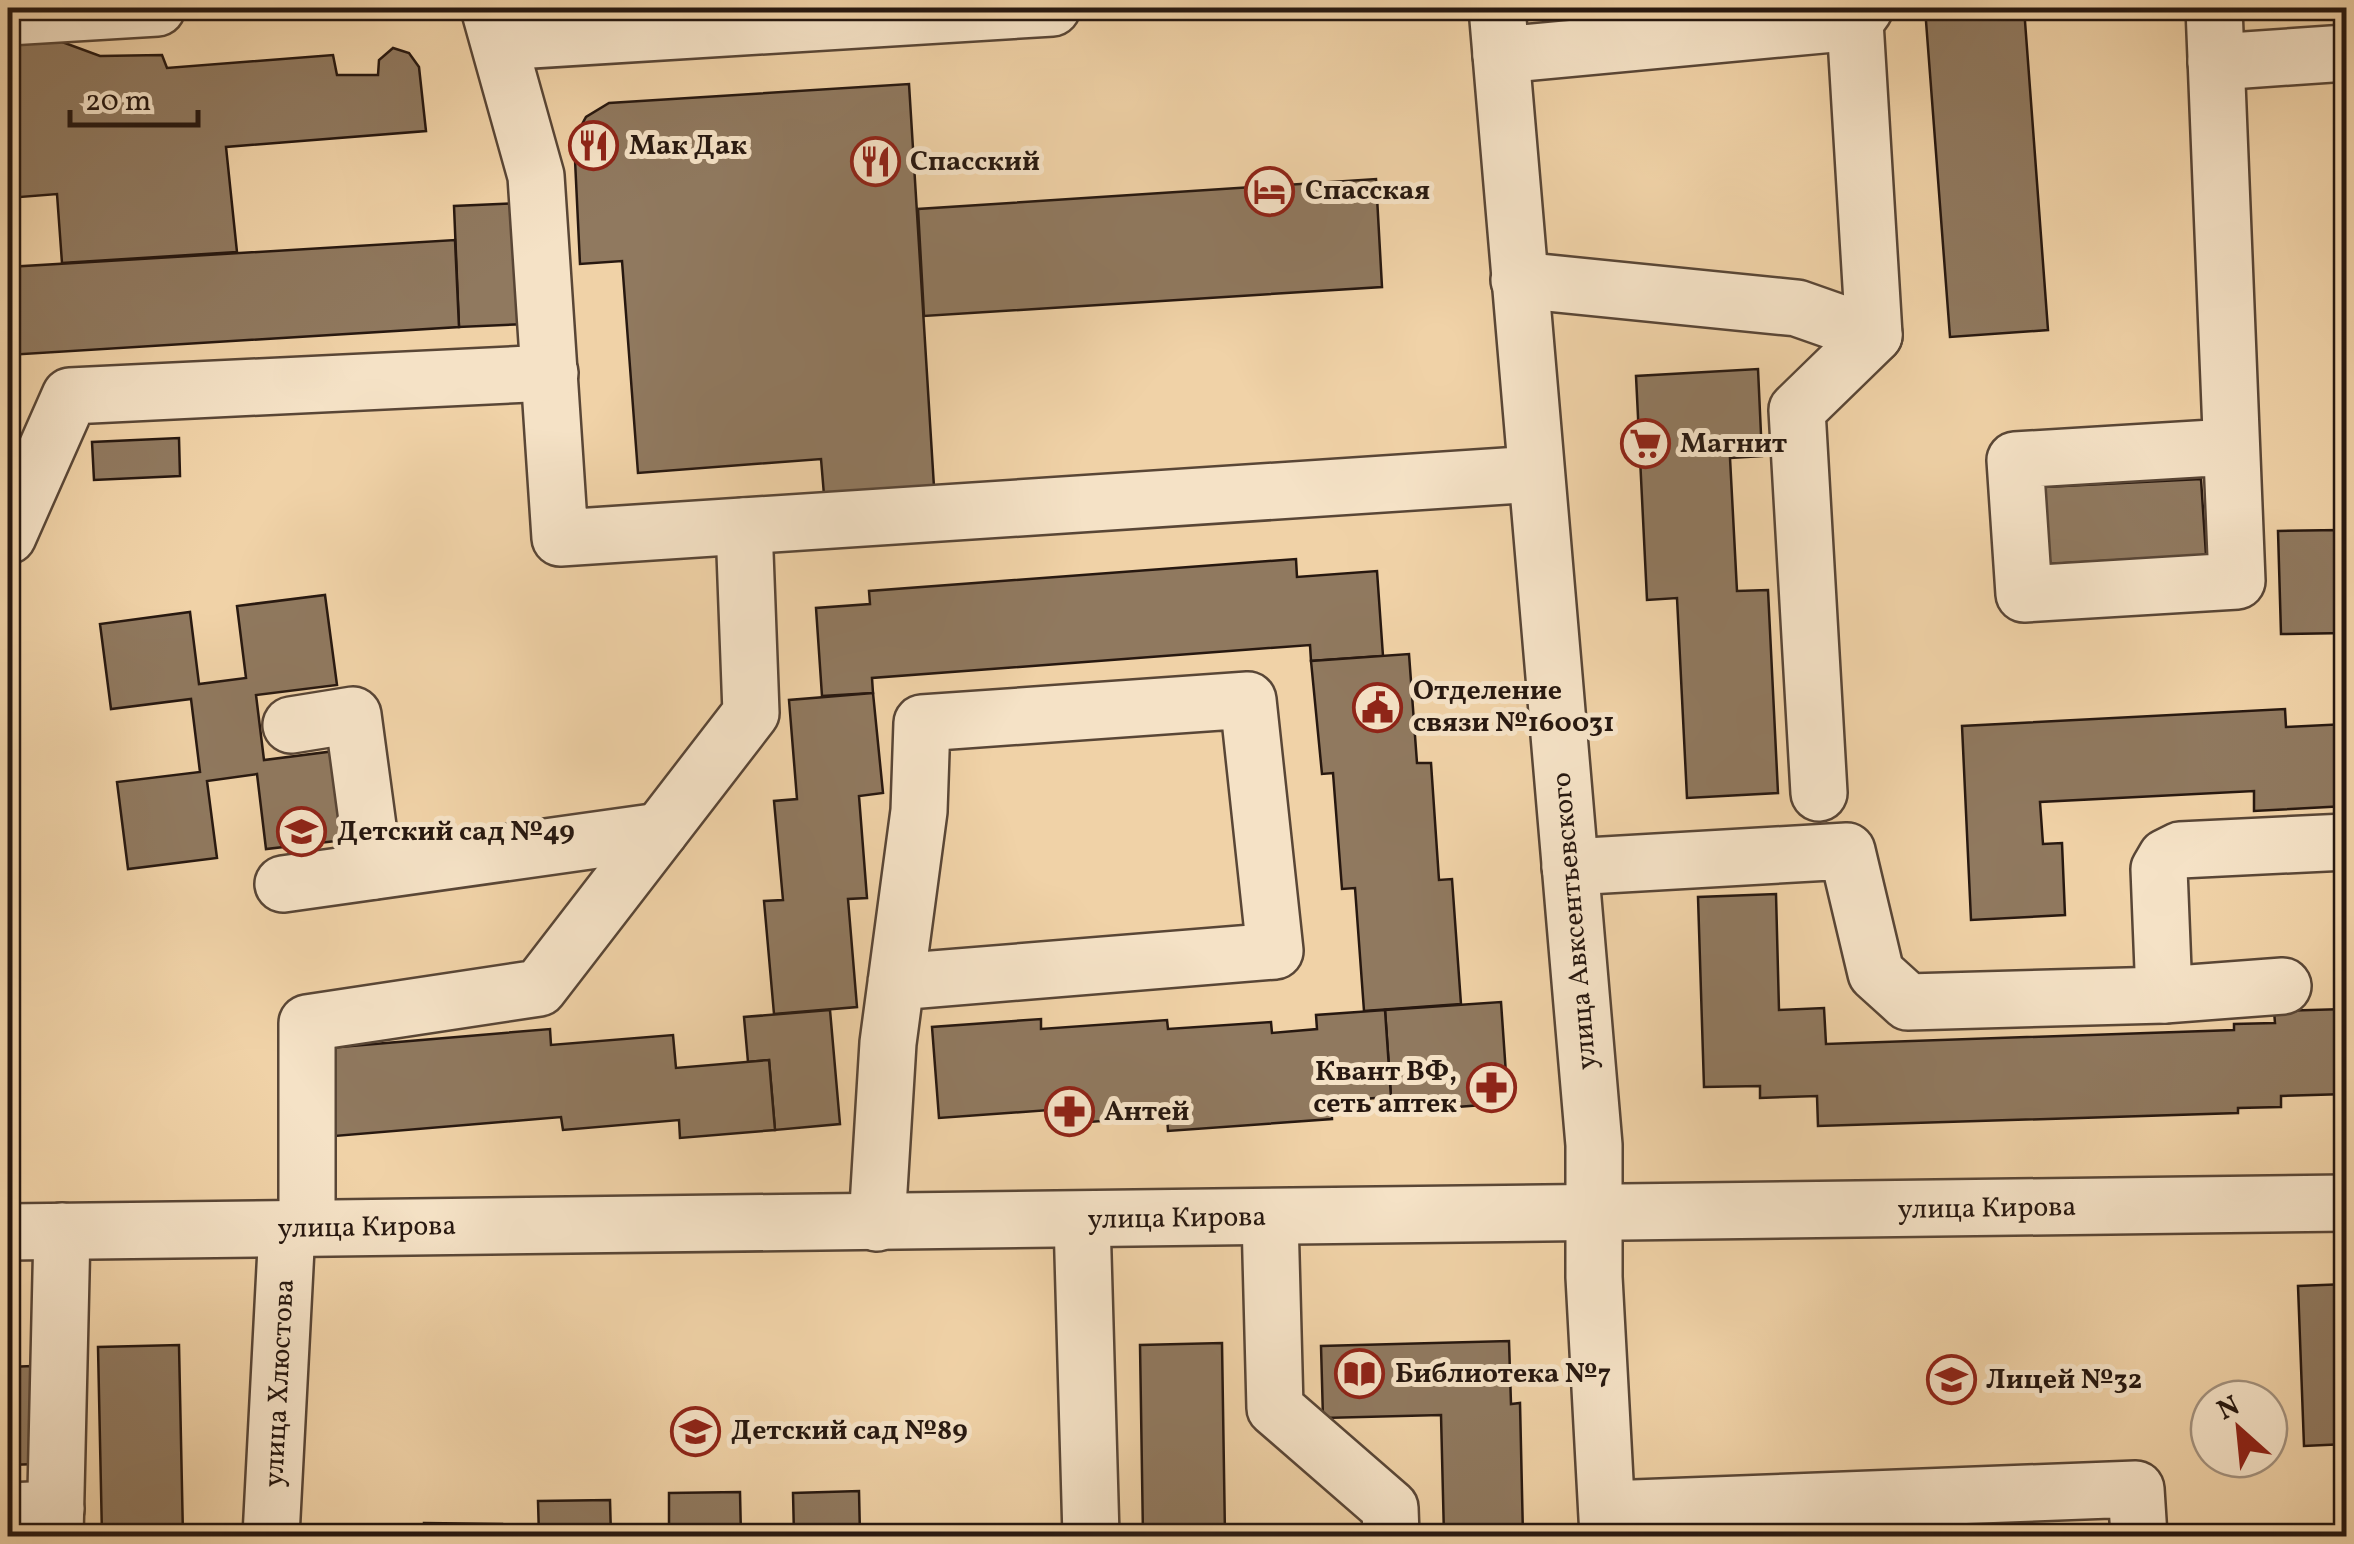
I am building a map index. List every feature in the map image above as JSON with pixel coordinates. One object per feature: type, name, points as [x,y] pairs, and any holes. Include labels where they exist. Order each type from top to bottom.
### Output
[{"type":"street","points":[[8,16],[158,8]]},
{"type":"street","points":[[1052,8],[495,25],[536,176],[560,538],[1536,474]]},
{"type":"street","points":[[2214,8],[2237,581],[2024,594],[2015,460],[2229,447]]},
{"type":"street","points":[[1499,31],[1860,15],[1874,335],[1797,410],[1819,793]]},
{"type":"street","name":"улица Авксентьевского","points":[[1499,31],[1594,1145],[1608,1523]]},
{"type":"street","points":[[2216,62],[2346,53]]},
{"type":"street","points":[[1519,280],[1797,308],[1874,335]]},
{"type":"street","points":[[8,536],[70,396],[550,373]]},
{"type":"street","points":[[283,884],[660,831],[751,713],[744,526]]},
{"type":"street","points":[[877,1222],[888,1043],[896,982],[919,811],[922,722],[1248,700],[1275,950],[896,982]]},
{"type":"street","points":[[291,725],[354,715],[374,872]]},
{"type":"street","name":"улица Хлюстова","points":[[271,1536],[297,1228],[307,1023],[538,988],[660,831]]},
{"type":"street","points":[[2164,996],[2159,869],[2166,857],[2180,850],[2346,842]]},
{"type":"street","points":[[1570,867],[1847,852],[1876,973],[1908,1002],[2164,996],[2283,986]]},
{"type":"street","name":"улица Кирова","points":[[8,1232],[2346,1204]]},
{"type":"street","points":[[1270,1218],[1275,1408],[1390,1508],[1391,1536]]},
{"type":"street","points":[[1082,1220],[1091,1536]]},
{"type":"street","points":[[39,1519],[62,1231]]},
{"type":"street","points":[[1608,1523],[1920,1517],[2136,1489],[2139,1536]]},
{"type":"building","points":[[1925,8],[2024,8],[2048,330],[1950,337]]},
{"type":"building","points":[[16,25],[100,56],[162,55],[167,68],[333,55],[337,75],[378,75],[379,60],[393,48],[409,53],[419,67],[426,131],[226,147],[237,252],[62,263],[57,194],[8,198],[8,44]]},
{"type":"building","points":[[909,84],[934,487],[824,495],[821,459],[638,473],[622,261],[580,264],[574,139],[586,117],[609,103]]},
{"type":"building","points":[[1376,179],[1382,287],[924,316],[918,209]]},
{"type":"building","points":[[521,203],[527,324],[459,327],[454,206]]},
{"type":"building","points":[[455,240],[459,327],[8,355],[8,267]]},
{"type":"building","points":[[1758,369],[1762,456],[1730,458],[1737,591],[1768,590],[1778,793],[1687,798],[1677,598],[1647,600],[1636,376]]},
{"type":"building","points":[[179,438],[180,476],[94,480],[92,442]]},
{"type":"building","points":[[2201,479],[2206,555],[2049,564],[2044,487]]},
{"type":"building","points":[[2340,530],[2346,633],[2281,634],[2278,531]]},
{"type":"building","points":[[1296,559],[1297,577],[1377,571],[1383,656],[1311,661],[1310,645],[872,678],[873,693],[822,696],[816,608],[870,604],[869,591]]},
{"type":"building","points":[[325,595],[337,685],[256,695],[264,760],[343,750],[354,839],[266,849],[257,774],[207,781],[217,858],[128,869],[117,782],[200,772],[191,699],[111,709],[100,624],[190,612],[199,684],[246,678],[237,606]]},
{"type":"building","points":[[1409,654],[1417,763],[1431,763],[1439,880],[1452,879],[1461,1004],[1364,1011],[1355,888],[1342,889],[1333,773],[1322,774],[1311,661]]},
{"type":"building","points":[[873,693],[883,793],[859,796],[867,898],[848,899],[857,1007],[774,1014],[764,901],[783,900],[774,801],[797,799],[789,700]]},
{"type":"building","points":[[2285,709],[2286,727],[2346,724],[2346,806],[2254,811],[2254,791],[2040,802],[2043,844],[2062,843],[2065,915],[1971,920],[1962,726]]},
{"type":"building","points":[[1776,894],[1779,1010],[1824,1008],[1826,1044],[2234,1030],[2234,1024],[2275,1023],[2274,1011],[2344,1009],[2346,1094],[2281,1096],[2281,1107],[2238,1108],[2238,1113],[1818,1126],[1817,1096],[1760,1098],[1760,1086],[1704,1087],[1698,897]]},
{"type":"building","points":[[1501,1002],[1508,1103],[1392,1112],[1385,1010]]},
{"type":"building","points":[[830,1010],[840,1124],[775,1130],[769,1060],[748,1062],[744,1017]]},
{"type":"building","points":[[1385,1010],[1391,1097],[1331,1101],[1332,1119],[1168,1131],[1167,1116],[1050,1125],[1049,1110],[939,1118],[932,1027],[1041,1019],[1041,1029],[1167,1020],[1168,1029],[1271,1022],[1272,1033],[1317,1029],[1316,1015]]},
{"type":"building","points":[[550,1029],[551,1045],[673,1035],[676,1068],[769,1060],[775,1130],[680,1138],[679,1120],[563,1130],[561,1117],[323,1137],[316,1049]]},
{"type":"building","points":[[2346,1284],[2346,1444],[2304,1446],[2298,1286]]},
{"type":"building","points":[[1509,1341],[1511,1404],[1520,1403],[1523,1536],[1444,1536],[1441,1415],[1323,1418],[1321,1346]]},
{"type":"building","points":[[1222,1343],[1225,1536],[1143,1536],[1140,1345]]},
{"type":"building","points":[[179,1345],[183,1536],[102,1536],[98,1347]]},
{"type":"building","points":[[32,1366],[36,1464],[8,1465],[8,1367]]},
{"type":"building","points":[[859,1491],[860,1536],[794,1536],[793,1493]]},
{"type":"building","points":[[740,1492],[741,1536],[669,1536],[669,1493]]},
{"type":"building","points":[[610,1500],[611,1536],[539,1536],[538,1501]]},
{"type":"building","points":[[424,1523],[502,1524],[502,1536],[424,1536]]},
{"type":"building","points":[[2318,1530],[2319,1536],[2231,1536],[2231,1534]]},
{"type":"place","name":"Мак Дак","points":[[594,146]]},
{"type":"place","name":"Спасский","points":[[875,162]]},
{"type":"place","name":"Спасская","points":[[1270,191]]},
{"type":"place","name":"Магнит","points":[[1645,444]]},
{"type":"place","name":"Отделение связи №160031","points":[[1378,707]]},
{"type":"place","name":"Детский сад №49","points":[[302,832]]},
{"type":"place","name":"Квант ВФ, сеть аптек","points":[[1492,1088]]},
{"type":"place","name":"Антей","points":[[1069,1112]]},
{"type":"place","name":"Библиотека №7","points":[[1360,1374]]},
{"type":"place","name":"Лицей №32","points":[[1951,1380]]},
{"type":"place","name":"Детский сад №89","points":[[696,1431]]}]
